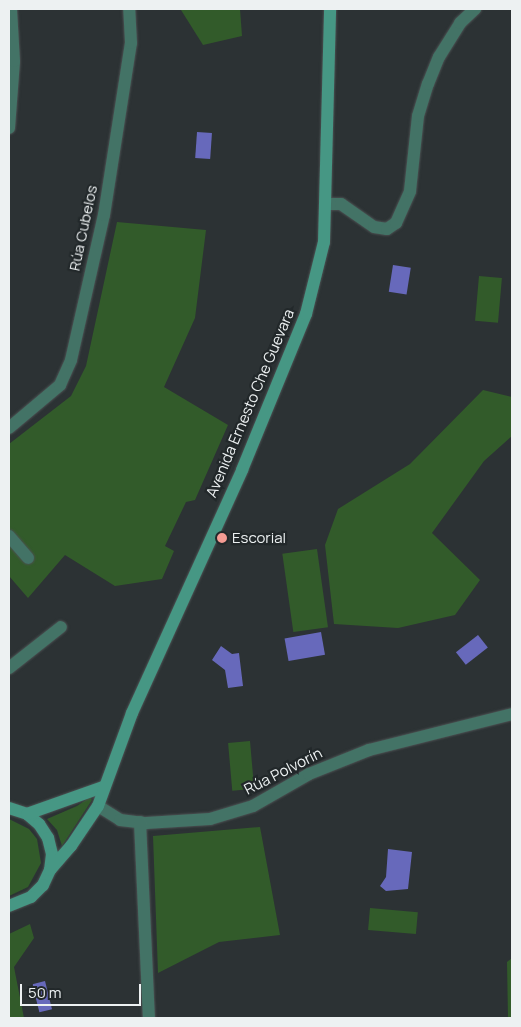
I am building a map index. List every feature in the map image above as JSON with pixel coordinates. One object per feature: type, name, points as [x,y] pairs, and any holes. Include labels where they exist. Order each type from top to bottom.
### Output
[{"type":"main road","name":"Avenida Ernesto Che Guevara","points":[[9,906],[32,897],[43,885],[50,870],[71,846],[98,806],[103,787],[186,592],[242,470],[306,314],[324,242],[327,204],[330,9]]},
{"type":"main road","points":[[27,814],[103,787]]},
{"type":"main road","points":[[9,808],[27,814],[40,824],[48,838],[52,854],[50,870]]},
{"type":"street","points":[[9,128],[12,61],[11,9]]},
{"type":"street","name":"Rúa Cubelos","points":[[9,428],[60,385],[71,360],[104,215],[131,43],[129,9]]},
{"type":"street","points":[[327,204],[343,212],[355,212],[374,226],[387,229],[396,223],[410,191],[418,116],[428,84],[439,57],[460,23],[475,9]]},
{"type":"street","points":[[9,536],[28,558]]},
{"type":"street","points":[[9,668],[61,627]]},
{"type":"street","name":"Rúa Polvorín","points":[[98,806],[120,820],[140,822],[210,820],[253,806],[308,774],[369,750],[512,714]]},
{"type":"street","points":[[140,822],[149,1018]]},
{"type":"green space","points":[[240,9],[242,36],[203,45],[181,10]]},
{"type":"green space","points":[[117,222],[206,230],[195,318],[164,387],[228,425],[195,500],[186,502],[165,546],[174,551],[162,579],[115,586],[65,555],[28,598],[9,576],[9,444],[71,396],[86,366]]},
{"type":"green space","points":[[479,276],[502,278],[498,323],[475,321]]},
{"type":"green space","points":[[483,390],[512,397],[512,436],[484,461],[432,533],[480,580],[455,615],[398,628],[334,624],[325,545],[338,509],[410,464]]},
{"type":"green space","points":[[317,549],[328,627],[293,632],[282,554]]},
{"type":"green space","points":[[250,741],[254,789],[232,791],[228,743]]},
{"type":"green space","points":[[90,797],[92,800],[62,846],[57,830],[47,819],[77,806]]},
{"type":"green space","points":[[9,819],[29,829],[37,839],[41,863],[28,887],[9,896]]},
{"type":"green space","points":[[260,827],[280,935],[219,942],[158,973],[153,836]]},
{"type":"green space","points":[[370,908],[418,912],[416,934],[368,930]]},
{"type":"green space","points":[[30,924],[34,938],[14,967],[24,1018],[9,1018],[9,934]]},
{"type":"green space","points":[[512,958],[512,1018],[508,1018],[507,962]]},
{"type":"shaded area","points":[[197,132],[212,133],[210,159],[195,158]]},
{"type":"shaded area","points":[[393,265],[411,268],[407,294],[389,292]]},
{"type":"shaded area","points":[[321,632],[325,655],[289,661],[285,638]]},
{"type":"shaded area","points":[[478,635],[488,648],[466,665],[456,652]]},
{"type":"shaded area","points":[[221,646],[232,654],[239,653],[243,686],[228,688],[225,670],[212,660]]},
{"type":"shaded area","points":[[388,849],[412,852],[408,889],[386,891],[380,886],[386,877]]},
{"type":"shaded area","points":[[45,981],[52,1009],[39,1012],[32,984]]},
{"type":"place","name":"Escorial","points":[[222,538]]}]
